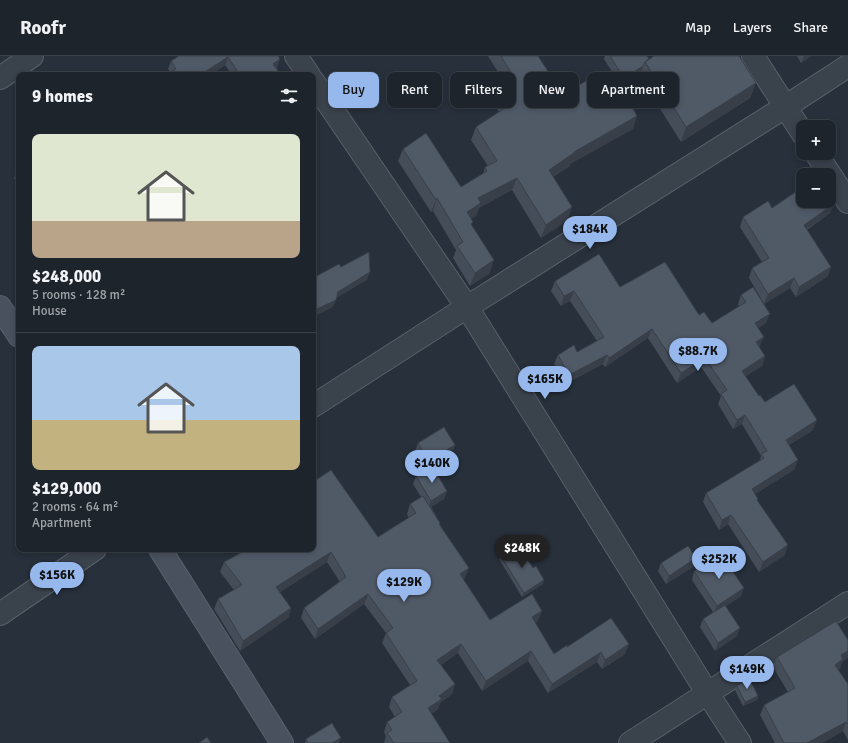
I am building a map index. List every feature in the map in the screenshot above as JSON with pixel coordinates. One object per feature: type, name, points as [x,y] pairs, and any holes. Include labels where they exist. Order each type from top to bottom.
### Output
[{"type":"street","points":[[0,78],[32,56]]},
{"type":"street","points":[[296,56],[307,72]]},
{"type":"street","points":[[753,56],[796,124]]},
{"type":"street","points":[[316,404],[848,66]]},
{"type":"street","points":[[316,85],[467,307],[740,743]]},
{"type":"street","points":[[821,160],[848,202]]},
{"type":"street","points":[[0,307],[16,331]]},
{"type":"street","points":[[0,614],[91,552]]},
{"type":"street","points":[[162,552],[282,743]]},
{"type":"street","points":[[630,743],[848,603]]},
{"type":"building","points":[[179,56],[278,56],[280,59],[273,64],[279,72],[238,72],[228,57],[205,72],[172,72],[176,69],[171,61]]},
{"type":"building","points":[[501,56],[538,56],[549,72],[524,72],[524,108],[579,108],[579,85],[587,80],[587,108],[633,108],[637,116],[574,152],[549,170],[572,207],[546,225],[517,178],[478,198],[481,203],[467,212],[473,222],[471,224],[494,260],[475,273],[457,246],[463,242],[437,198],[436,200],[403,149],[426,133],[461,187],[487,171],[485,167],[497,161],[476,127],[505,108],[516,108],[516,72],[511,72]]},
{"type":"building","points":[[610,56],[647,56],[649,59],[643,66],[634,72],[620,72]]},
{"type":"building","points":[[654,56],[739,56],[756,83],[686,127],[674,108],[679,108],[679,72],[651,72],[645,62]]},
{"type":"building","points":[[796,192],[796,208],[828,208],[804,225],[831,267],[799,287],[794,278],[768,294],[752,268],[769,258],[743,217],[768,201],[772,208]]},
{"type":"building","points":[[369,252],[370,272],[338,292],[336,300],[316,310],[316,276],[339,264],[341,267]]},
{"type":"building","points":[[599,254],[620,287],[665,262],[699,315],[704,312],[712,323],[746,302],[741,295],[753,287],[770,314],[755,323],[764,337],[756,342],[765,356],[742,371],[759,396],[760,395],[765,402],[794,384],[817,420],[786,440],[798,460],[752,489],[758,499],[757,500],[788,545],[763,562],[731,515],[722,520],[706,493],[764,458],[761,454],[767,451],[745,415],[737,420],[721,394],[727,390],[705,358],[681,373],[652,329],[609,358],[607,355],[569,375],[558,355],[574,345],[577,352],[604,337],[574,291],[564,296],[555,281]]},
{"type":"building","points":[[444,427],[455,445],[428,461],[418,443]]},
{"type":"building","points":[[432,466],[447,491],[431,501],[416,476]]},
{"type":"building","points":[[331,470],[378,537],[416,513],[410,504],[423,496],[440,523],[439,524],[469,568],[460,574],[490,620],[532,594],[542,611],[532,617],[554,654],[611,618],[629,644],[605,660],[601,652],[552,684],[531,651],[486,681],[461,644],[437,660],[455,684],[439,696],[442,699],[428,708],[450,743],[394,743],[387,733],[392,730],[387,722],[402,712],[392,697],[417,681],[386,633],[393,628],[368,594],[318,629],[304,608],[346,577],[331,552],[276,587],[291,608],[243,641],[218,599],[242,585],[224,562],[242,552],[316,552],[316,480]]},
{"type":"building","points":[[517,544],[533,568],[536,566],[544,580],[524,593],[500,555]]},
{"type":"building","points":[[688,546],[696,558],[669,576],[661,563]]},
{"type":"building","points":[[721,554],[744,588],[717,606],[694,571]]},
{"type":"building","points":[[725,605],[740,628],[718,643],[703,619]]},
{"type":"building","points":[[836,621],[848,640],[848,651],[841,655],[843,659],[835,665],[848,684],[848,724],[846,722],[807,743],[784,743],[764,705],[795,688],[777,657]]},
{"type":"building","points":[[749,678],[758,696],[745,702],[737,686]]},
{"type":"building","points":[[332,723],[341,738],[332,743],[308,743],[306,739]]},
{"type":"building","points":[[207,737],[211,743],[199,743]]}]
